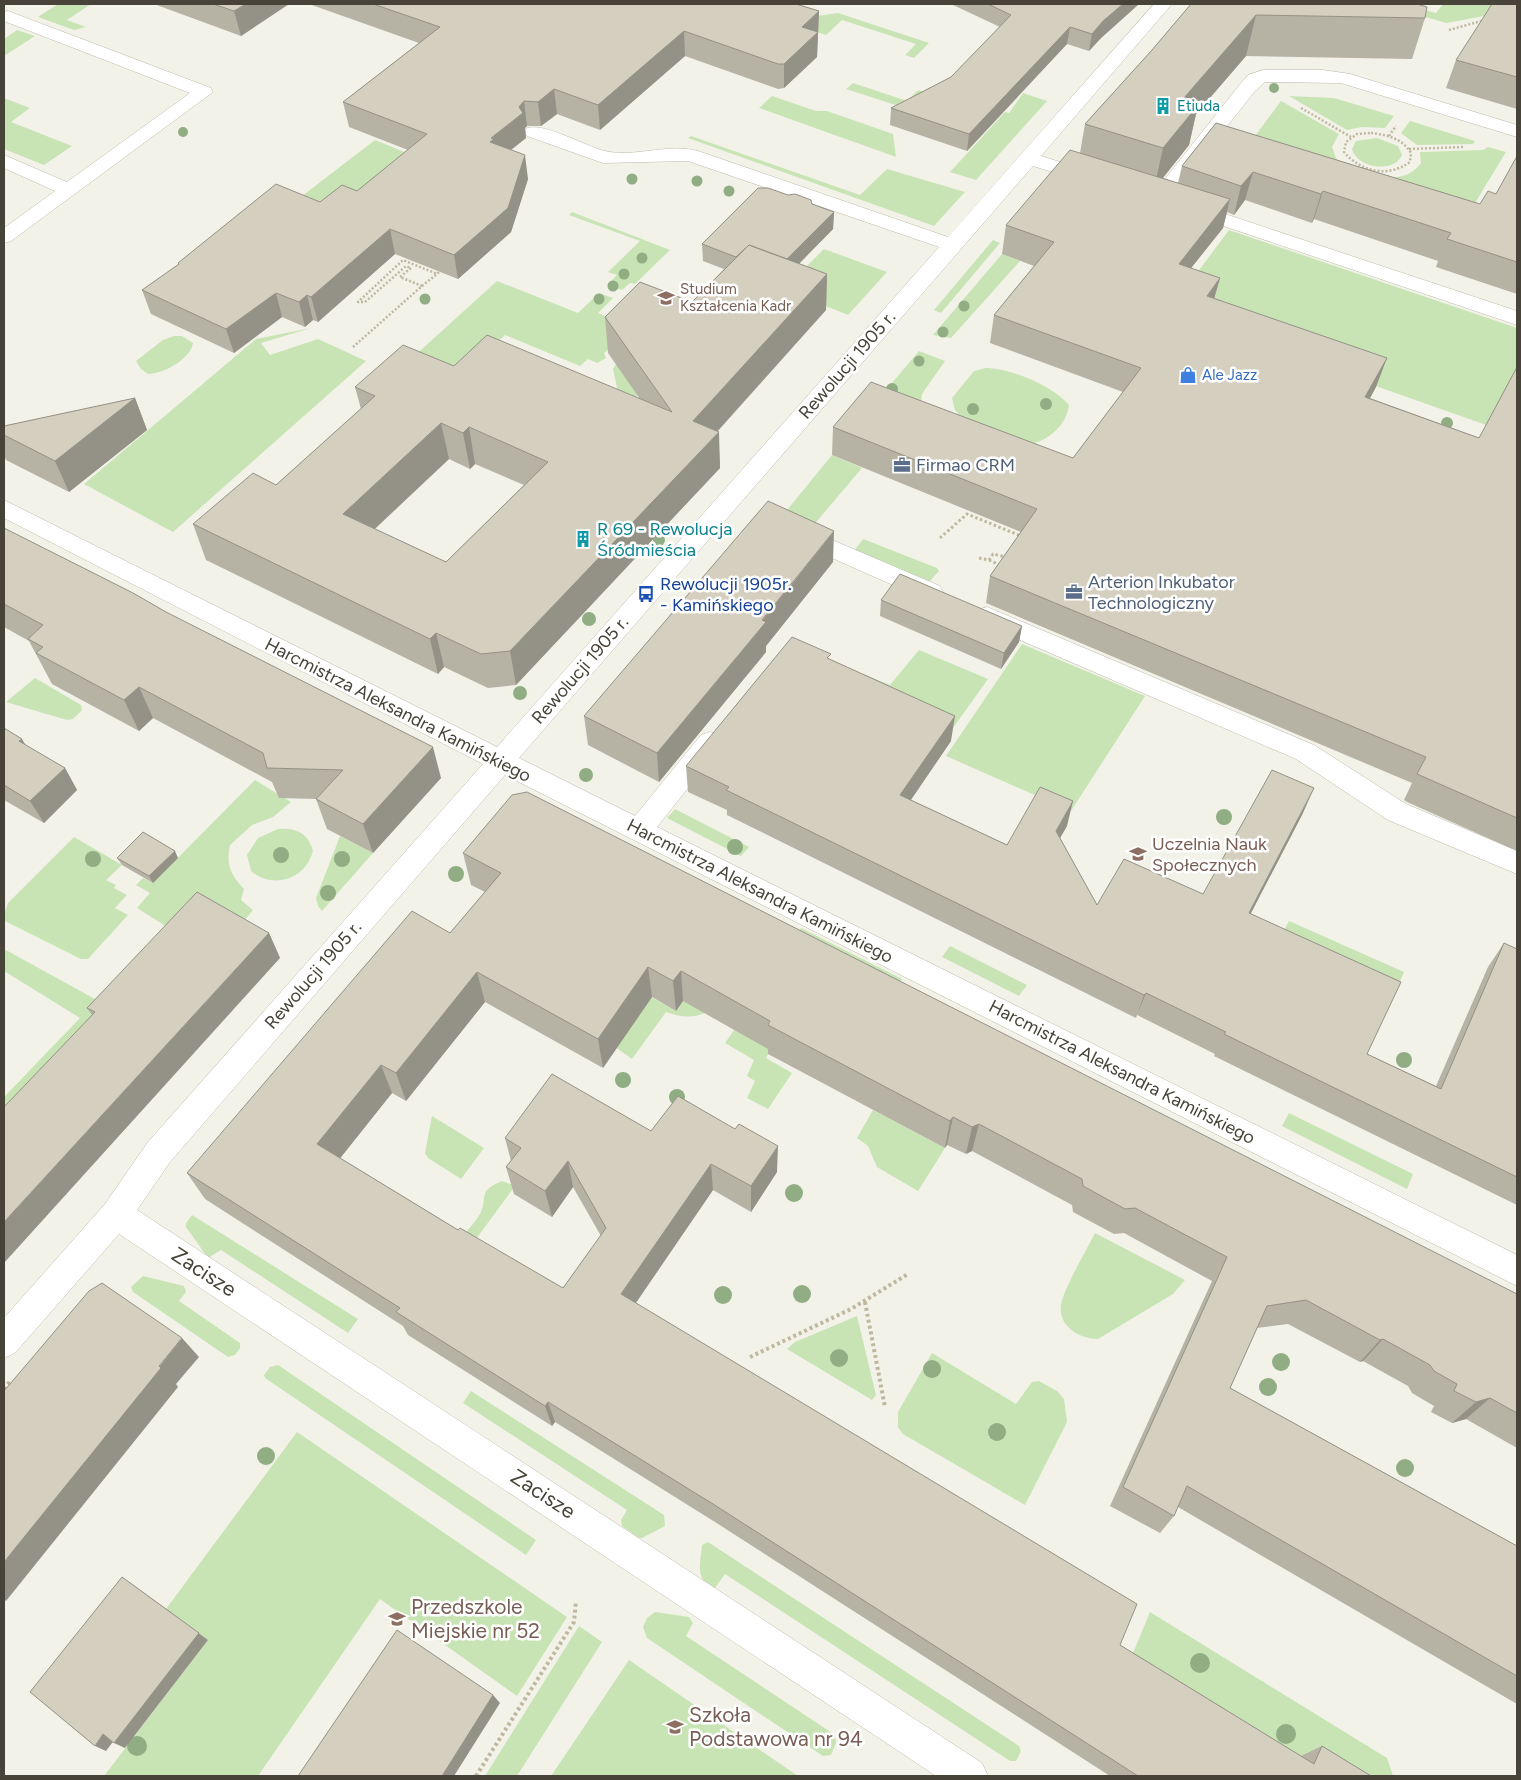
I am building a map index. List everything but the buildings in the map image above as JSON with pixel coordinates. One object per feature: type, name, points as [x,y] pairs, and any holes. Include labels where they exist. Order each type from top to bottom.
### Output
[{"type":"street","points":[[6,18],[28,4]]},
{"type":"street","name":"Rewolucji 1905 r.","points":[[4,1342],[116,1214],[158,1152],[1163,4]]},
{"type":"street","points":[[4,238],[204,92],[6,18]]},
{"type":"street","points":[[1517,130],[1343,78],[1263,76],[1255,79],[1152,196],[1517,318]]},
{"type":"street","points":[[534,132],[614,158],[673,152],[691,155],[952,245]]},
{"type":"street","points":[[1029,158],[1108,184]]},
{"type":"street","points":[[4,161],[69,190]]},
{"type":"street","name":"Harcmistrza Aleksandra Kamińskiego","points":[[4,508],[500,762],[1517,1271]]},
{"type":"street","points":[[804,536],[1305,752],[1337,769],[1380,803],[1397,812],[1517,863]]},
{"type":"street","points":[[638,830],[728,720]]},
{"type":"street","name":"Zacisze","points":[[116,1214],[969,1776]]},
{"type":"path","points":[[1449,30],[1486,20]]},
{"type":"path","points":[[1371,132],[1389,136],[1402,142],[1409,149],[1411,158],[1410,162],[1401,169],[1386,172],[1360,166],[1352,162],[1344,152],[1346,142],[1351,137],[1371,132]]},
{"type":"path","points":[[353,347],[438,273],[403,260],[358,302],[365,302],[406,266],[411,268],[400,277],[422,286]]},
{"type":"path","points":[[940,538],[967,514],[1027,538]]},
{"type":"path","points":[[1015,543],[1021,536]]},
{"type":"path","points":[[989,560],[993,554],[1004,558],[1010,551]]},
{"type":"path","points":[[980,558],[1005,567]]},
{"type":"path","points":[[750,1357],[865,1302],[908,1274]]},
{"type":"path","points":[[865,1302],[885,1407]]},
{"type":"path","points":[[476,1776],[574,1622],[576,1601]]},
{"type":"green space","points":[[58,4],[91,4],[67,20],[86,27],[74,30],[38,17]]},
{"type":"green space","points":[[1443,4],[1498,4],[1489,15],[1446,23],[1419,15],[1416,8],[1436,13]]},
{"type":"green space","points":[[838,13],[929,43],[914,58],[905,55],[916,44],[842,20],[826,35],[799,26],[809,17]]},
{"type":"green space","points":[[17,30],[35,36],[4,56],[4,39]]},
{"type":"green space","points":[[853,83],[907,101],[918,90],[929,93],[911,110],[846,89]]},
{"type":"green space","points":[[1023,93],[1047,101],[976,180],[950,172],[1005,112],[1009,113]]},
{"type":"green space","points":[[772,96],[816,111],[827,111],[893,134],[896,157],[759,108]]},
{"type":"green space","points":[[1289,96],[1334,98],[1394,116],[1385,128],[1362,127],[1347,130]]},
{"type":"green space","points":[[4,98],[30,108],[11,122],[72,146],[44,165],[4,149]]},
{"type":"green space","points":[[1281,101],[1339,134],[1332,147],[1336,158],[1342,164],[1383,177],[1404,176],[1413,171],[1421,163],[1420,152],[1483,150],[1488,147],[1506,152],[1466,218],[1255,136]]},
{"type":"green space","points":[[1410,121],[1475,141],[1473,144],[1417,145],[1401,133]]},
{"type":"green space","points":[[691,136],[860,195],[887,169],[965,192],[934,226],[688,138]]},
{"type":"green space","points":[[1377,138],[1398,146],[1402,155],[1398,161],[1392,165],[1376,166],[1361,161],[1355,155],[1352,149],[1356,141]]},
{"type":"green space","points":[[375,140],[412,155],[326,222],[289,206]]},
{"type":"green space","points":[[572,212],[670,250],[635,284],[630,283],[622,290],[607,285],[617,275],[608,272],[640,241],[569,215]]},
{"type":"green space","points":[[1229,230],[1517,328],[1517,372],[1489,426],[1200,324],[1196,274]]},
{"type":"green space","points":[[993,240],[1000,243],[941,313],[934,310]]},
{"type":"green space","points":[[824,249],[887,272],[848,315],[784,289]]},
{"type":"green space","points":[[1002,254],[1020,261],[951,338],[933,335]]},
{"type":"green space","points":[[497,281],[578,313],[599,293],[613,298],[598,313],[633,328],[604,353],[606,358],[597,363],[588,359],[580,366],[505,335],[457,379],[411,359]]},
{"type":"green space","points":[[311,328],[261,343],[270,355],[318,339],[366,361],[173,532],[84,484],[256,339]]},
{"type":"green space","points":[[174,336],[182,336],[193,343],[191,349],[182,360],[154,373],[148,374],[141,369],[136,361],[163,340]]},
{"type":"green space","points":[[919,351],[945,361],[922,394],[921,402],[869,410]]},
{"type":"green space","points":[[618,361],[650,383],[630,403],[625,424],[613,369]]},
{"type":"green space","points":[[985,368],[1018,374],[1042,385],[1062,398],[1069,405],[1068,412],[1061,425],[1044,439],[1030,444],[961,417],[955,410],[952,398],[974,371]]},
{"type":"green space","points":[[832,455],[862,468],[812,527],[783,515]]},
{"type":"green space","points":[[863,539],[937,568],[939,571],[929,582],[854,551]]},
{"type":"green space","points":[[1022,644],[1145,696],[1071,811],[946,756]]},
{"type":"green space","points":[[919,650],[988,679],[948,735],[844,666],[890,685]]},
{"type":"green space","points":[[35,678],[81,705],[82,710],[73,719],[67,720],[6,702]]},
{"type":"green space","points":[[255,780],[291,802],[273,817],[252,825],[230,845],[230,869],[235,879],[244,889],[241,900],[253,910],[235,932],[183,937],[137,908],[150,893],[136,885],[143,878],[153,883]]},
{"type":"green space","points":[[675,809],[749,847],[741,856],[667,818]]},
{"type":"green space","points":[[278,829],[290,829],[300,832],[308,839],[313,851],[309,861],[296,875],[288,879],[269,880],[251,871],[247,855],[258,838]]},
{"type":"green space","points":[[340,836],[373,853],[322,911],[318,906],[316,898]]},
{"type":"green space","points":[[74,837],[122,865],[106,880],[116,885],[114,888],[127,895],[115,908],[128,915],[88,959],[81,959],[5,921],[4,914],[8,903]]},
{"type":"green space","points":[[1289,921],[1404,972],[1389,1006],[1281,936]]},
{"type":"green space","points":[[801,928],[902,979],[895,990],[794,939]]},
{"type":"green space","points":[[950,946],[1027,985],[1019,996],[942,957]]},
{"type":"green space","points":[[4,949],[115,1010],[4,1118],[4,1097],[80,1018],[4,971]]},
{"type":"green space","points":[[651,997],[676,1011],[684,1000],[707,1012],[697,1016],[686,1016],[666,1012],[632,1059],[614,1046]]},
{"type":"green space","points":[[734,1030],[773,1046],[766,1058],[792,1073],[768,1109],[747,1098],[755,1081],[747,1076],[754,1060],[725,1043]]},
{"type":"green space","points":[[873,1110],[945,1148],[918,1191],[877,1167],[868,1146],[857,1138]]},
{"type":"green space","points":[[1289,1113],[1413,1174],[1407,1189],[1282,1126]]},
{"type":"green space","points":[[432,1116],[484,1148],[461,1179],[428,1158],[425,1153]]},
{"type":"green space","points":[[502,1181],[515,1186],[468,1250],[465,1233],[480,1214],[486,1192],[489,1188]]},
{"type":"green space","points":[[192,1215],[358,1319],[348,1333],[221,1250],[208,1258],[186,1227],[186,1223]]},
{"type":"green space","points":[[1095,1233],[1185,1280],[1173,1294],[1098,1339],[1083,1336],[1070,1329],[1065,1323],[1061,1309],[1062,1300],[1069,1283]]},
{"type":"green space","points":[[143,1276],[184,1286],[186,1292],[179,1301],[240,1343],[240,1348],[235,1355],[228,1357],[133,1292],[131,1287]]},
{"type":"green space","points":[[857,1316],[876,1395],[872,1400],[787,1349],[795,1342]]},
{"type":"green space","points":[[932,1353],[1016,1404],[1032,1382],[1039,1381],[1057,1391],[1064,1399],[1067,1422],[1025,1505],[903,1434],[898,1427],[898,1412]]},
{"type":"green space","points":[[278,1365],[536,1540],[526,1555],[265,1378],[264,1375],[270,1367]]},
{"type":"green space","points":[[471,1391],[664,1515],[665,1526],[639,1538],[622,1526],[621,1520],[627,1510],[463,1403]]},
{"type":"green space","points":[[297,1432],[567,1617],[517,1696],[380,1599],[258,1776],[104,1776],[208,1640],[166,1609]]},
{"type":"green space","points":[[708,1542],[1019,1746],[1021,1751],[1016,1761],[1010,1761],[725,1574],[713,1591],[703,1580],[700,1571],[702,1545]]},
{"type":"green space","points":[[655,1612],[689,1617],[693,1623],[686,1636],[835,1735],[836,1743],[831,1755],[823,1756],[647,1638],[643,1627],[647,1618]]},
{"type":"green space","points":[[1150,1612],[1387,1758],[1393,1776],[1334,1776],[1126,1670]]},
{"type":"green space","points":[[579,1626],[602,1642],[517,1776],[485,1776]]},
{"type":"green space","name":"Szkoła Podstawowa nr 94","points":[[629,1660],[798,1776],[551,1776]]},
{"type":"place","name":"Etiuda","points":[[1163,106]]},
{"type":"place","name":"Studium Kształcenia Kadr","points":[[666,298]]},
{"type":"place","name":"Ale Jazz","points":[[1188,375]]},
{"type":"place","name":"Firmao CRM","points":[[902,465]]},
{"type":"place","name":"R 69 - Rewolucja Śródmieścia","points":[[583,539]]},
{"type":"place","name":"Arterion Inkubator Technologiczny","points":[[1074,592]]},
{"type":"place","name":"Rewolucji 1905r. - Kamińskiego","points":[[646,594]]},
{"type":"place","name":"Uczelnia Nauk Społecznych","points":[[1138,854]]},
{"type":"place","name":"Przedszkole Miejskie nr 52","points":[[397,1619]]},
{"type":"place","name":"Szkoła Podstawowa nr 94","points":[[675,1727]]}]
